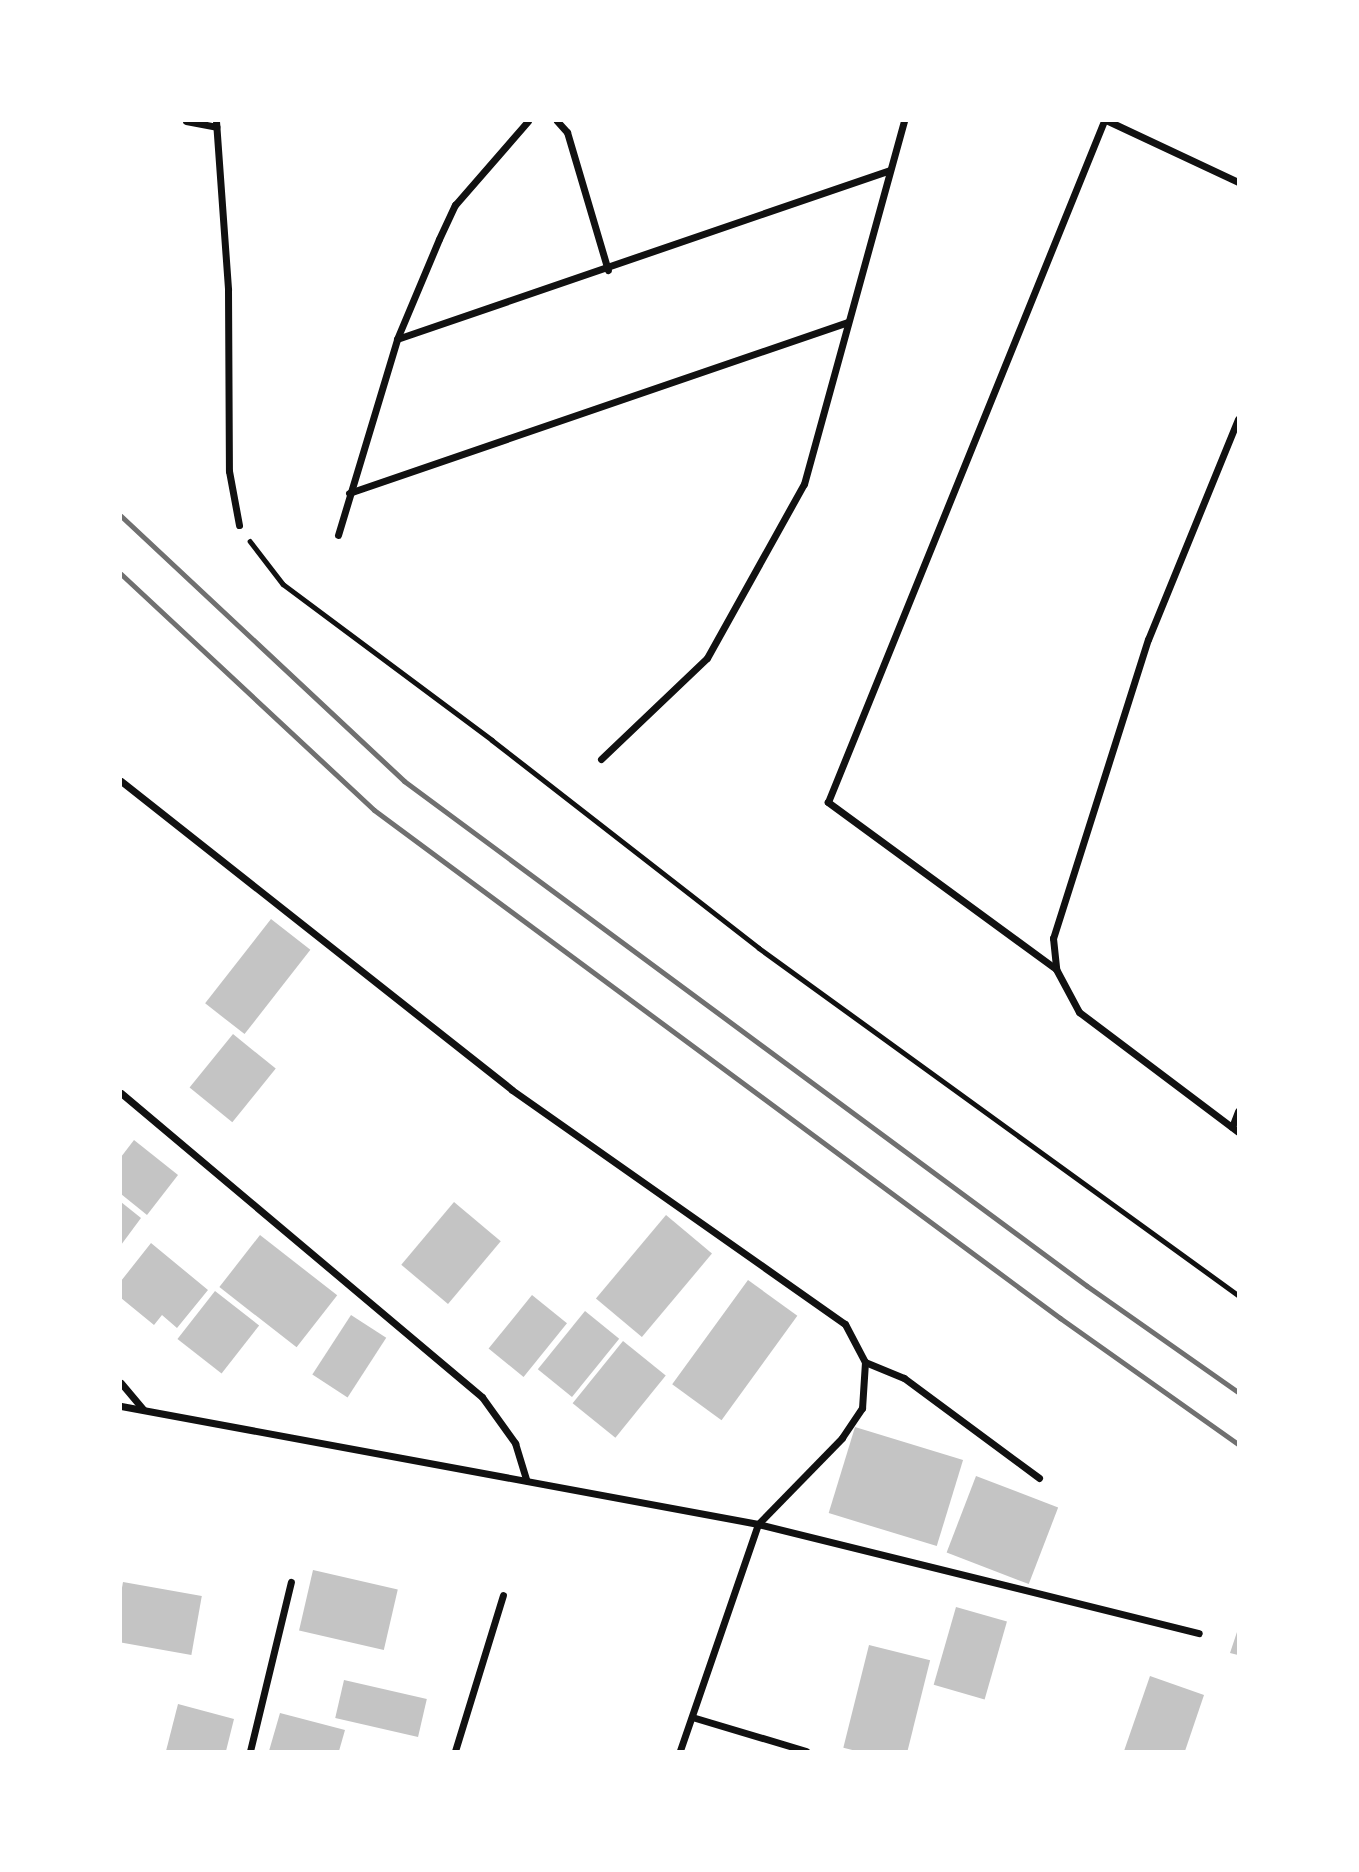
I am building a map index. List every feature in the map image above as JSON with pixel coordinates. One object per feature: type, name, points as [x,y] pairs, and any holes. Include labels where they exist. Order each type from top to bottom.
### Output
[{"type":"street","points":[[186,121],[216,124],[228,290],[229,471],[239,525]]},
{"type":"street","points":[[338,536],[397,339],[455,205],[528,121]]},
{"type":"street","points":[[557,121],[567,132],[608,270]]},
{"type":"street","points":[[601,759],[706,658],[804,484],[904,121]]},
{"type":"street","points":[[1056,969],[828,802],[1106,121],[1238,182]]},
{"type":"street","points":[[397,339],[608,270],[890,170]]},
{"type":"street","points":[[349,493],[848,322]]},
{"type":"street","points":[[1238,419],[1148,639],[1053,938],[1056,969],[1079,1012],[1235,1130],[1238,1111]]},
{"type":"street","points":[[121,781],[512,1090],[845,1324],[865,1362],[862,1408],[842,1438],[758,1524],[680,1751]]},
{"type":"street","points":[[121,1093],[482,1397],[515,1443],[526,1480]]},
{"type":"street","points":[[865,1362],[904,1378],[1039,1478]]},
{"type":"street","points":[[121,1383],[145,1410]]},
{"type":"street","points":[[121,1406],[758,1524],[1199,1633]]},
{"type":"street","points":[[250,1751],[291,1582]]},
{"type":"street","points":[[455,1751],[503,1595]]},
{"type":"street","points":[[692,1717],[806,1751]]},
{"type":"path","points":[[239,525],[283,584],[759,948],[1238,1295]]},
{"type":"building","points":[[271,919],[310,950],[245,1034],[205,1003]]},
{"type":"building","points":[[233,1034],[276,1069],[232,1122],[190,1088]]},
{"type":"building","points":[[134,1140],[178,1175],[147,1215],[121,1194],[121,1157]]},
{"type":"building","points":[[121,1202],[141,1218],[121,1245]]},
{"type":"building","points":[[454,1202],[501,1241],[448,1304],[401,1265]]},
{"type":"building","points":[[666,1215],[712,1254],[642,1337],[596,1298]]},
{"type":"building","points":[[260,1235],[337,1295],[297,1347],[219,1287]]},
{"type":"building","points":[[151,1243],[208,1290],[177,1328],[162,1315],[154,1325],[121,1298],[121,1281]]},
{"type":"building","points":[[748,1280],[797,1316],[722,1420],[672,1384]]},
{"type":"building","points":[[215,1291],[259,1325],[222,1374],[177,1339]]},
{"type":"building","points":[[532,1295],[567,1323],[524,1377],[489,1349]]},
{"type":"building","points":[[585,1311],[619,1339],[572,1397],[538,1369]]},
{"type":"building","points":[[351,1315],[386,1338],[348,1397],[312,1375]]},
{"type":"building","points":[[623,1341],[666,1376],[615,1438],[573,1403]]},
{"type":"building","points":[[855,1427],[963,1460],[937,1546],[829,1513]]},
{"type":"building","points":[[976,1476],[1058,1508],[1029,1584],[947,1553]]},
{"type":"building","points":[[313,1570],[398,1590],[384,1650],[299,1630]]},
{"type":"building","points":[[123,1582],[202,1596],[191,1655],[121,1643]]},
{"type":"building","points":[[956,1607],[1007,1622],[985,1699],[934,1685]]},
{"type":"building","points":[[1238,1629],[1238,1655],[1230,1653]]},
{"type":"building","points":[[869,1645],[930,1660],[907,1751],[856,1751],[843,1748]]},
{"type":"building","points":[[1150,1676],[1204,1695],[1185,1751],[1124,1751]]},
{"type":"building","points":[[344,1680],[427,1699],[418,1737],[335,1718]]},
{"type":"building","points":[[178,1704],[234,1719],[226,1751],[166,1751]]},
{"type":"building","points":[[280,1713],[345,1730],[339,1751],[269,1751]]},
{"type":"railway","points":[[121,516],[404,781],[1087,1286],[1238,1392]]},
{"type":"railway","points":[[121,574],[374,810],[1060,1318],[1238,1444]]}]
